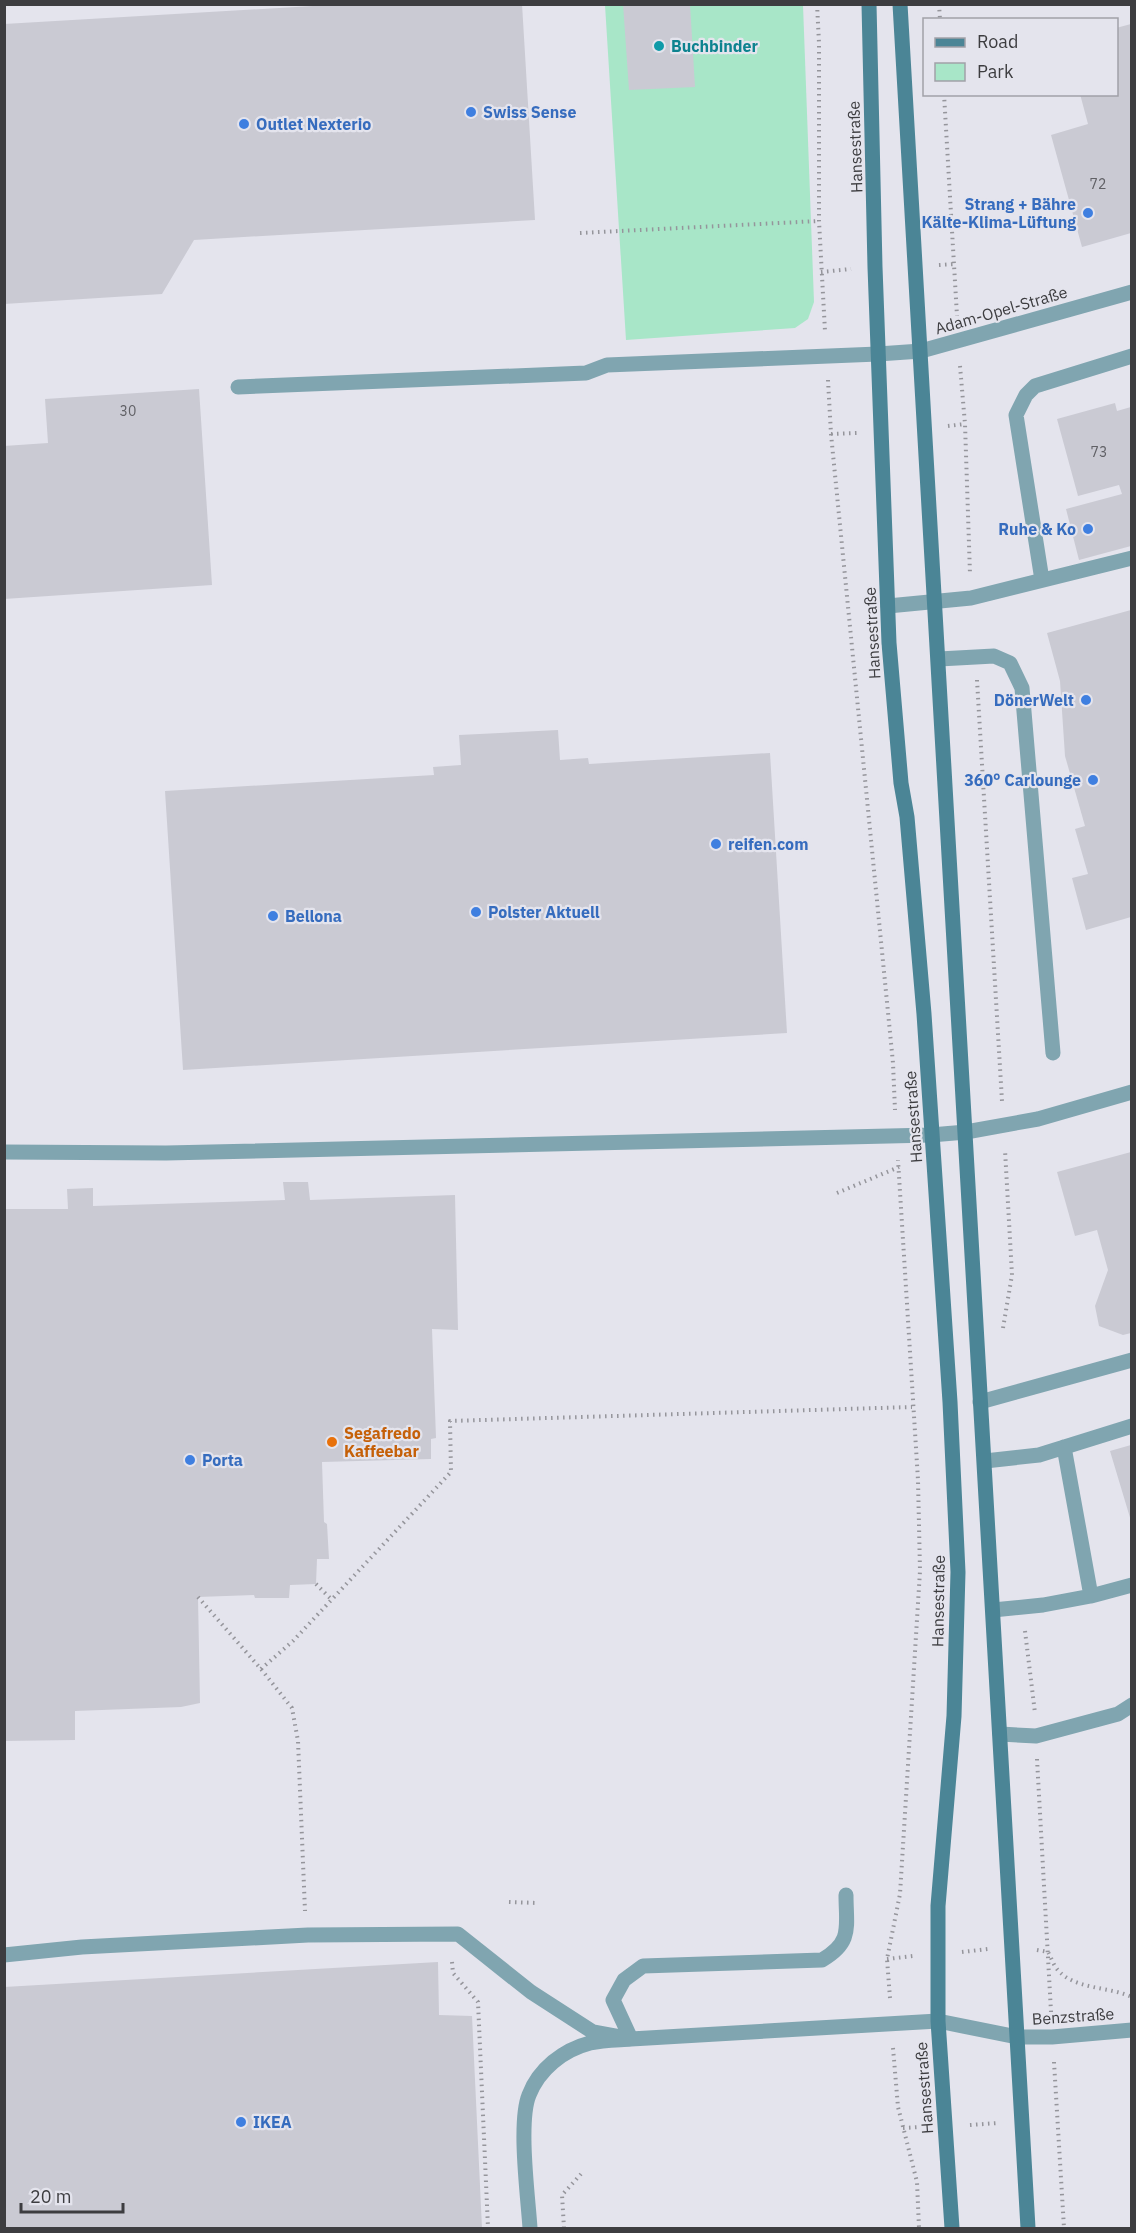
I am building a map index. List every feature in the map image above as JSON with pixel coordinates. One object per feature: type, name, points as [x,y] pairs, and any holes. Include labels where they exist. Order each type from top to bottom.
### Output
[{"type":"main road","name":"Hansestraße","points":[[869,4],[878,354],[889,643],[900,771],[908,817],[924,1014],[950,1402],[958,1572],[954,1716],[938,1906],[938,2022],[952,2229]]},
{"type":"main road","points":[[900,4],[1028,2229]]},
{"type":"street","name":"Adam-Opel-Straße","points":[[238,387],[586,373],[607,366],[921,351],[1131,292]]},
{"type":"street","points":[[1042,580],[1016,415],[1026,395],[1035,386],[1131,356]]},
{"type":"street","points":[[888,606],[971,598],[1131,558]]},
{"type":"street","points":[[939,659],[994,656],[1010,663],[1022,688],[1053,1053]]},
{"type":"street","points":[[4,1152],[166,1153],[931,1135],[966,1132],[1038,1119],[1131,1092]]},
{"type":"street","points":[[980,1402],[1131,1360]]},
{"type":"street","points":[[985,1461],[1039,1455],[1131,1426]]},
{"type":"street","points":[[1064,1447],[1091,1596]]},
{"type":"street","points":[[993,1610],[1091,1596],[1131,1585]]},
{"type":"street","points":[[1000,1734],[1036,1736],[1118,1714],[1131,1705]]},
{"type":"street","points":[[631,2039],[613,2000],[624,1980],[643,1966],[822,1960],[837,1951],[846,1936],[846,1895]]},
{"type":"street","points":[[4,1955],[82,1947],[308,1935],[458,1934],[531,1992],[593,2032],[631,2039]]},
{"type":"street","name":"Benzstraße","points":[[631,2039],[938,2022],[1017,2037],[1052,2037],[1131,2030]]},
{"type":"street","points":[[530,2229],[524,2126],[528,2096],[543,2071],[562,2054],[590,2043],[631,2039]]},
{"type":"path","points":[[944,96],[965,424],[971,598]]},
{"type":"path","points":[[580,233],[819,220]]},
{"type":"path","points":[[976,658],[1012,1275],[1002,1336]]},
{"type":"path","points":[[837,1193],[899,1167]]},
{"type":"path","points":[[261,1669],[293,1641],[451,1472],[450,1421],[912,1407]]},
{"type":"path","points":[[316,1584],[331,1599]]},
{"type":"path","points":[[198,1597],[292,1708],[298,1741],[304,1904],[308,1935]]},
{"type":"path","points":[[1020,1607],[1027,1646],[1036,1736],[1064,2229]]},
{"type":"path","points":[[509,1902],[538,1903]]},
{"type":"path","points":[[448,1935],[453,1973],[478,2002],[488,2229]]},
{"type":"path","points":[[887,1959],[1011,1947],[1048,1952]]},
{"type":"path","points":[[1048,1952],[1056,1968],[1069,1980],[1120,1992],[1131,1997]]},
{"type":"path","points":[[903,2128],[1038,2121],[1058,2116]]},
{"type":"path","points":[[564,2229],[562,2195],[581,2174]]},
{"type":"green space","points":[[605,5],[803,5],[814,302],[808,319],[795,328],[626,340]]},
{"type":"building","points":[[346,4],[522,4],[535,220],[194,240],[162,294],[4,304],[4,24]]},
{"type":"building","name":"Buchbinder","points":[[623,4],[690,4],[695,87],[629,90]]},
{"type":"building","points":[[1131,24],[1131,233],[1082,247],[1051,135],[1088,124],[1081,96],[1118,96],[1118,27]]},
{"type":"building","points":[[199,389],[212,585],[4,599],[4,446],[48,443],[45,399]]},
{"type":"building","points":[[1115,403],[1117,411],[1131,407],[1131,546],[1079,560],[1066,509],[1122,494],[1119,485],[1078,496],[1057,419]]},
{"type":"building","points":[[1131,610],[1131,917],[1086,930],[1072,878],[1088,874],[1075,829],[1085,826],[1065,756],[1060,681],[1047,633]]},
{"type":"building","name":"Polster Aktuell","points":[[558,730],[560,760],[588,758],[589,764],[770,753],[787,1033],[183,1070],[165,791],[434,775],[433,767],[461,765],[459,735]]},
{"type":"building","points":[[1131,1152],[1131,1333],[1123,1335],[1099,1326],[1095,1306],[1108,1270],[1097,1230],[1075,1236],[1057,1172]]},
{"type":"building","name":"Porta","points":[[283,1182],[308,1182],[310,1200],[455,1195],[458,1330],[432,1329],[436,1438],[431,1439],[431,1459],[322,1462],[324,1522],[327,1524],[329,1559],[317,1559],[316,1584],[290,1585],[289,1598],[255,1598],[254,1595],[198,1597],[200,1703],[181,1707],[75,1711],[75,1740],[4,1741],[4,1209],[68,1209],[67,1189],[93,1188],[93,1206],[285,1200]]},
{"type":"building","points":[[1131,1445],[1131,1521],[1110,1451]]},
{"type":"building","name":"IKEA","points":[[438,1962],[439,2015],[472,2016],[482,2228],[4,2228],[4,1987]]},
{"type":"place","name":"Buchbinder","points":[[659,46]]},
{"type":"place","name":"Swiss Sense","points":[[471,112]]},
{"type":"place","name":"Outlet Nexterio","points":[[244,124]]},
{"type":"place","name":"Strang + Bähre Kälte-Klima-Lüftung","points":[[1088,213]]},
{"type":"place","name":"Ruhe & Ko","points":[[1088,529]]},
{"type":"place","name":"DönerWelt","points":[[1086,700]]},
{"type":"place","name":"360° Carlounge","points":[[1093,780]]},
{"type":"place","name":"reifen.com","points":[[716,844]]},
{"type":"place","name":"Polster Aktuell","points":[[476,912]]},
{"type":"place","name":"Bellona","points":[[273,916]]},
{"type":"place","name":"Segafredo Kaffeebar","points":[[332,1442]]},
{"type":"place","name":"Porta","points":[[190,1460]]},
{"type":"place","name":"IKEA","points":[[241,2122]]}]
